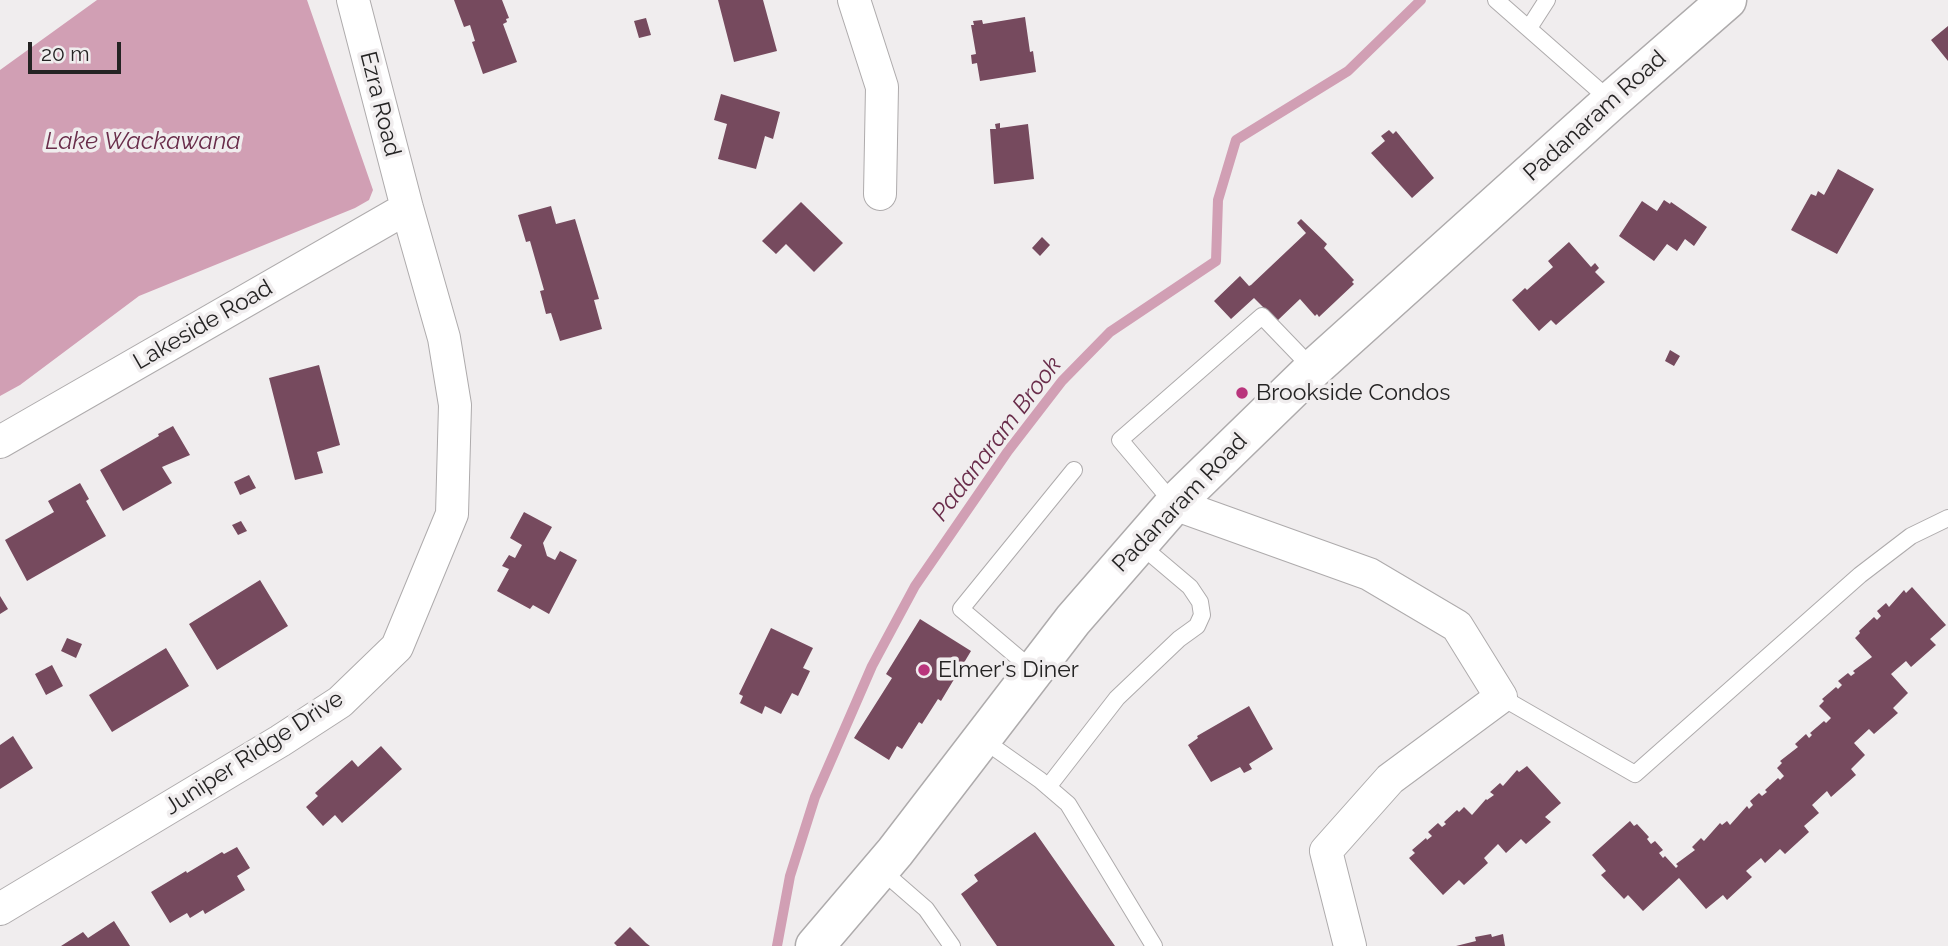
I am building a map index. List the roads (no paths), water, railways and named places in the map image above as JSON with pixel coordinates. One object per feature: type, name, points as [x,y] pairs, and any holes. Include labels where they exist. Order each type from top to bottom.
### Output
[{"type":"main road","name":"Padanaram Road","points":[[815,946],[880,869],[1034,671],[1174,503],[1313,369],[1727,0]]},
{"type":"street","name":"Ezra Road","points":[[353,0],[407,208]]},
{"type":"street","points":[[853,0],[882,87],[880,194]]},
{"type":"street","name":"Lakeside Road","points":[[0,442],[407,208]]},
{"type":"street","name":"Juniper Ridge Drive","points":[[0,909],[280,741],[340,702],[397,648],[452,514],[455,405],[444,338],[407,208]]},
{"type":"street","points":[[1174,503],[1380,580],[1457,626],[1501,697],[1390,779],[1326,851],[1350,946]]},
{"type":"lane","points":[[1496,0],[1611,101]]},
{"type":"lane","points":[[1530,28],[1547,0]]},
{"type":"lane","points":[[1174,503],[1120,440],[1262,316],[1313,369]]},
{"type":"lane","points":[[1034,671],[961,609],[1074,470]]},
{"type":"lane","points":[[1501,697],[1635,774],[1860,575],[1911,536],[1948,518]]},
{"type":"lane","points":[[1048,787],[1117,698],[1197,625],[1202,615],[1200,602],[1190,587],[1138,543]]},
{"type":"lane","points":[[982,739],[1068,804],[1154,946]]},
{"type":"lane","points":[[880,869],[926,909],[952,946]]},
{"type":"water","name":"Lake Wackawana","points":[[97,0],[307,0],[373,190],[369,200],[355,208],[139,296],[20,385],[0,396],[0,70]]},
{"type":"waterway","name":"Padanaram Brook","points":[[777,946],[790,876],[815,797],[872,666],[915,586],[1008,451],[1062,381],[1110,332],[1216,261],[1218,200],[1236,140],[1348,71],[1421,0]]},
{"type":"place","name":"Brookside Condos","points":[[1242,393]]},
{"type":"place","name":"Elmer's Diner","points":[[924,670]]}]
